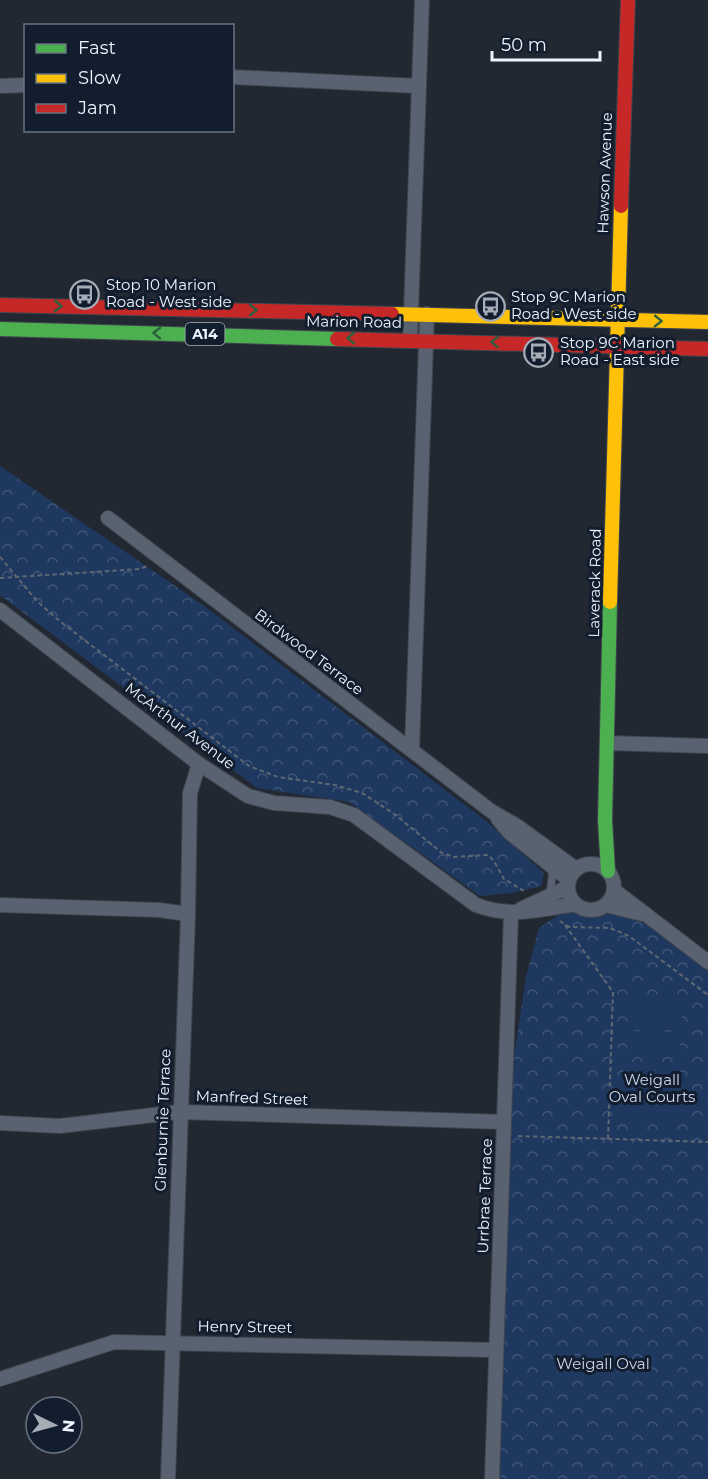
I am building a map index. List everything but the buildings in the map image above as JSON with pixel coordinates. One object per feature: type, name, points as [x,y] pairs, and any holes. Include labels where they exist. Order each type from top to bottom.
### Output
[{"type":"main road","name":"Hawson Avenue","points":[[616,347],[628,0]]},
{"type":"main road","name":"Marion Road","points":[[0,305],[708,322]]},
{"type":"main road","name":"Marion Road","points":[[0,329],[708,349]]},
{"type":"main road","name":"Laverack Road","points":[[608,871],[605,820],[616,347]]},
{"type":"street","points":[[410,340],[422,0]]},
{"type":"street","points":[[234,77],[418,86]]},
{"type":"street","points":[[0,86],[24,86]]},
{"type":"street","points":[[412,750],[427,314]]},
{"type":"street","name":"Birdwood Terrace","points":[[108,518],[491,811],[517,826],[571,879]]},
{"type":"street","name":"McArthur Avenue","points":[[0,610],[199,764],[248,796],[274,803],[330,807],[354,815],[476,904],[495,912],[511,914],[575,904]]},
{"type":"street","points":[[608,743],[708,746]]},
{"type":"street","name":"Glenburnie Terrace","points":[[168,1479],[179,1112],[188,914],[190,793],[199,764]]},
{"type":"street","name":"Birdwood Terrace","points":[[491,811],[510,833],[571,879]]},
{"type":"street","name":"Laverack Road","points":[[593,864],[605,820]]},
{"type":"street","points":[[511,914],[550,896],[593,864],[608,871],[614,890],[708,962]]},
{"type":"street","points":[[571,879],[575,904],[588,910],[606,905],[647,916]]},
{"type":"street","points":[[606,905],[614,890]]},
{"type":"street","points":[[0,905],[159,910],[188,914]]},
{"type":"street","name":"Urrbrae Terrace","points":[[492,1479],[511,914]]},
{"type":"street","name":"Manfred Street","points":[[0,1123],[60,1126],[179,1112],[504,1122]]},
{"type":"street","name":"Henry Street","points":[[0,1379],[114,1342],[173,1341],[495,1350]]},
{"type":"lane","points":[[550,896],[553,867]]},
{"type":"path","points":[[0,557],[57,619],[249,766],[278,777],[335,785],[362,793],[393,813],[442,853],[454,858],[488,855],[504,879],[529,893]]},
{"type":"path","points":[[0,578],[141,568],[158,558]]},
{"type":"path","points":[[558,920],[565,925],[613,992],[608,1139]]},
{"type":"path","points":[[565,925],[579,929],[610,928],[629,936],[708,995]]},
{"type":"path","points":[[518,1136],[708,1142]]},
{"type":"green space","points":[[0,466],[203,605],[486,821],[544,873],[541,886],[513,893],[480,896],[349,802],[257,788],[0,595]]},
{"type":"green space","name":"Weigall Oval","points":[[575,904],[588,910],[606,905],[647,916],[708,962],[708,1479],[493,1479],[504,1122],[526,977],[539,928]]},
{"type":"green space","points":[[630,999],[682,1001],[682,1025],[629,1024]]},
{"type":"green space","points":[[628,1031],[680,1032],[680,1057],[627,1055]]},
{"type":"green space","points":[[626,1063],[679,1064],[678,1089],[625,1087]]},
{"type":"green space","points":[[626,1095],[678,1097],[678,1121],[625,1119]]},
{"type":"traffic: fast","points":[[0,329],[337,339]]},
{"type":"traffic: fast","points":[[608,871],[605,820],[610,602]]},
{"type":"traffic: slow","points":[[610,602],[621,206]]},
{"type":"traffic: slow","points":[[392,314],[708,322]]},
{"type":"traffic: jam","points":[[621,206],[628,0]]},
{"type":"traffic: jam","points":[[0,305],[392,314]]},
{"type":"traffic: jam","points":[[337,339],[708,349]]},
{"type":"place","name":"Stop 10 Marion Road - West side","points":[[85,294]]},
{"type":"place","name":"Stop 9C Marion Road - West side","points":[[490,306]]},
{"type":"place","name":"Stop 9C Marion Road - East side","points":[[539,352]]},
{"type":"park label","name":"Weigall Oval Courts","points":[[652,1088]]}]
